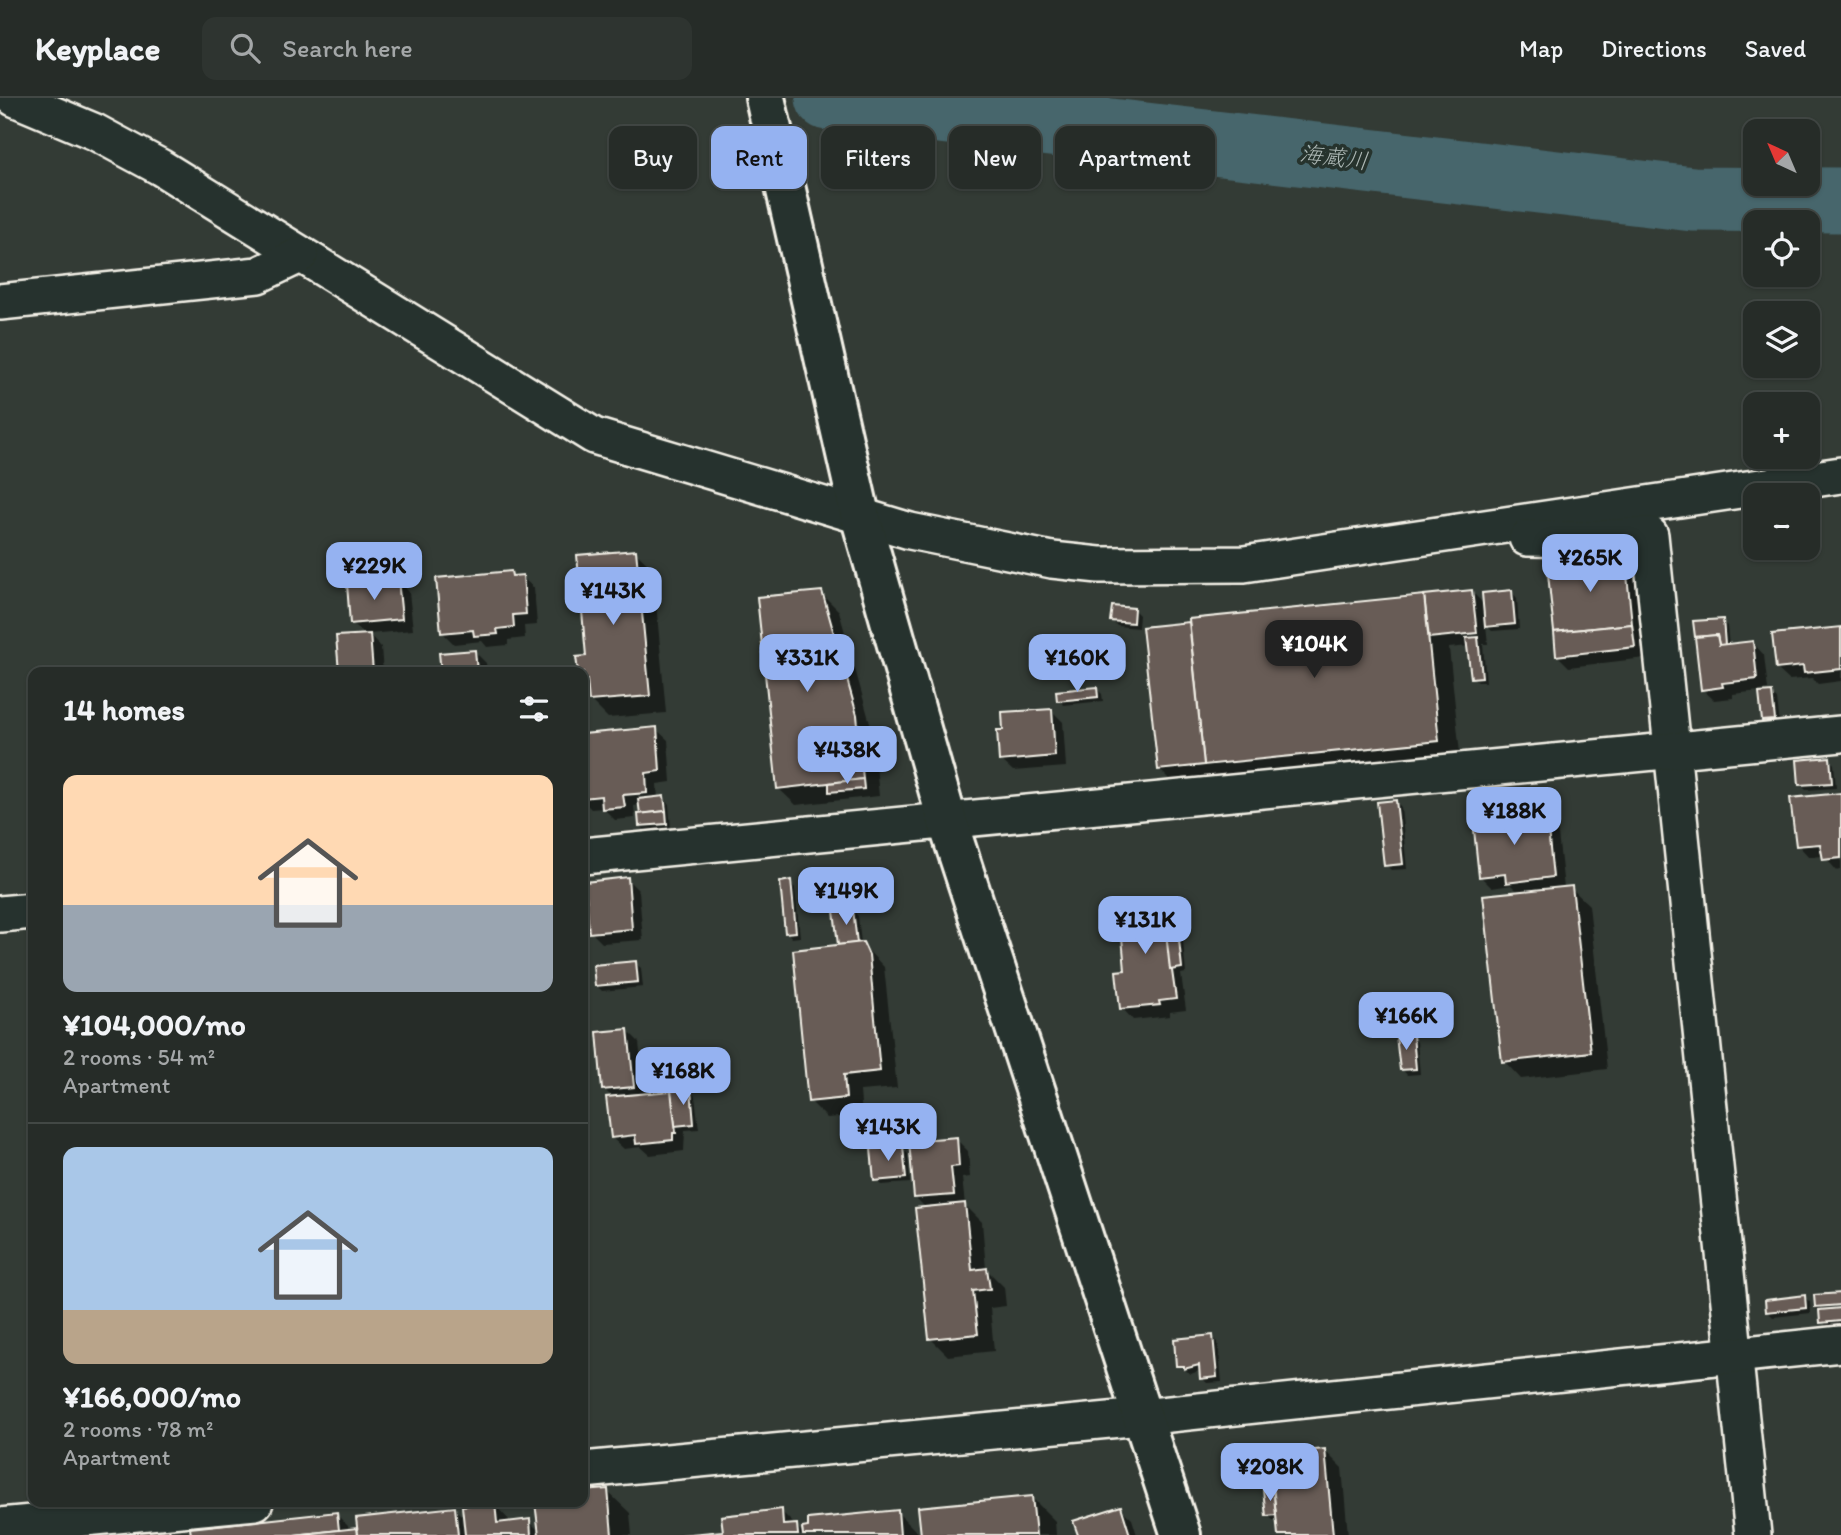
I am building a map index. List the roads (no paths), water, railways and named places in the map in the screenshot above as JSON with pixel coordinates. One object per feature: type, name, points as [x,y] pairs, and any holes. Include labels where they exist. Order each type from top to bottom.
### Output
[{"type":"street","points":[[14,98],[95,132],[160,167],[594,436],[910,531],[1052,560],[1099,565],[1244,564],[1841,475]]},
{"type":"street","points":[[765,98],[860,515],[947,820],[1181,1535]]},
{"type":"street","points":[[0,302],[258,275],[300,255]]},
{"type":"street","points":[[1436,535],[1585,539],[1650,535],[1670,751],[1754,1535]]},
{"type":"street","points":[[588,856],[1841,734]]},
{"type":"street","points":[[0,914],[28,911]]},
{"type":"street","points":[[588,1470],[1141,1417],[1841,1344]]},
{"type":"street","points":[[0,1526],[202,1507]]},
{"type":"waterway","name":"海蔵川","points":[[828,98],[1693,199],[1841,200]]}]
